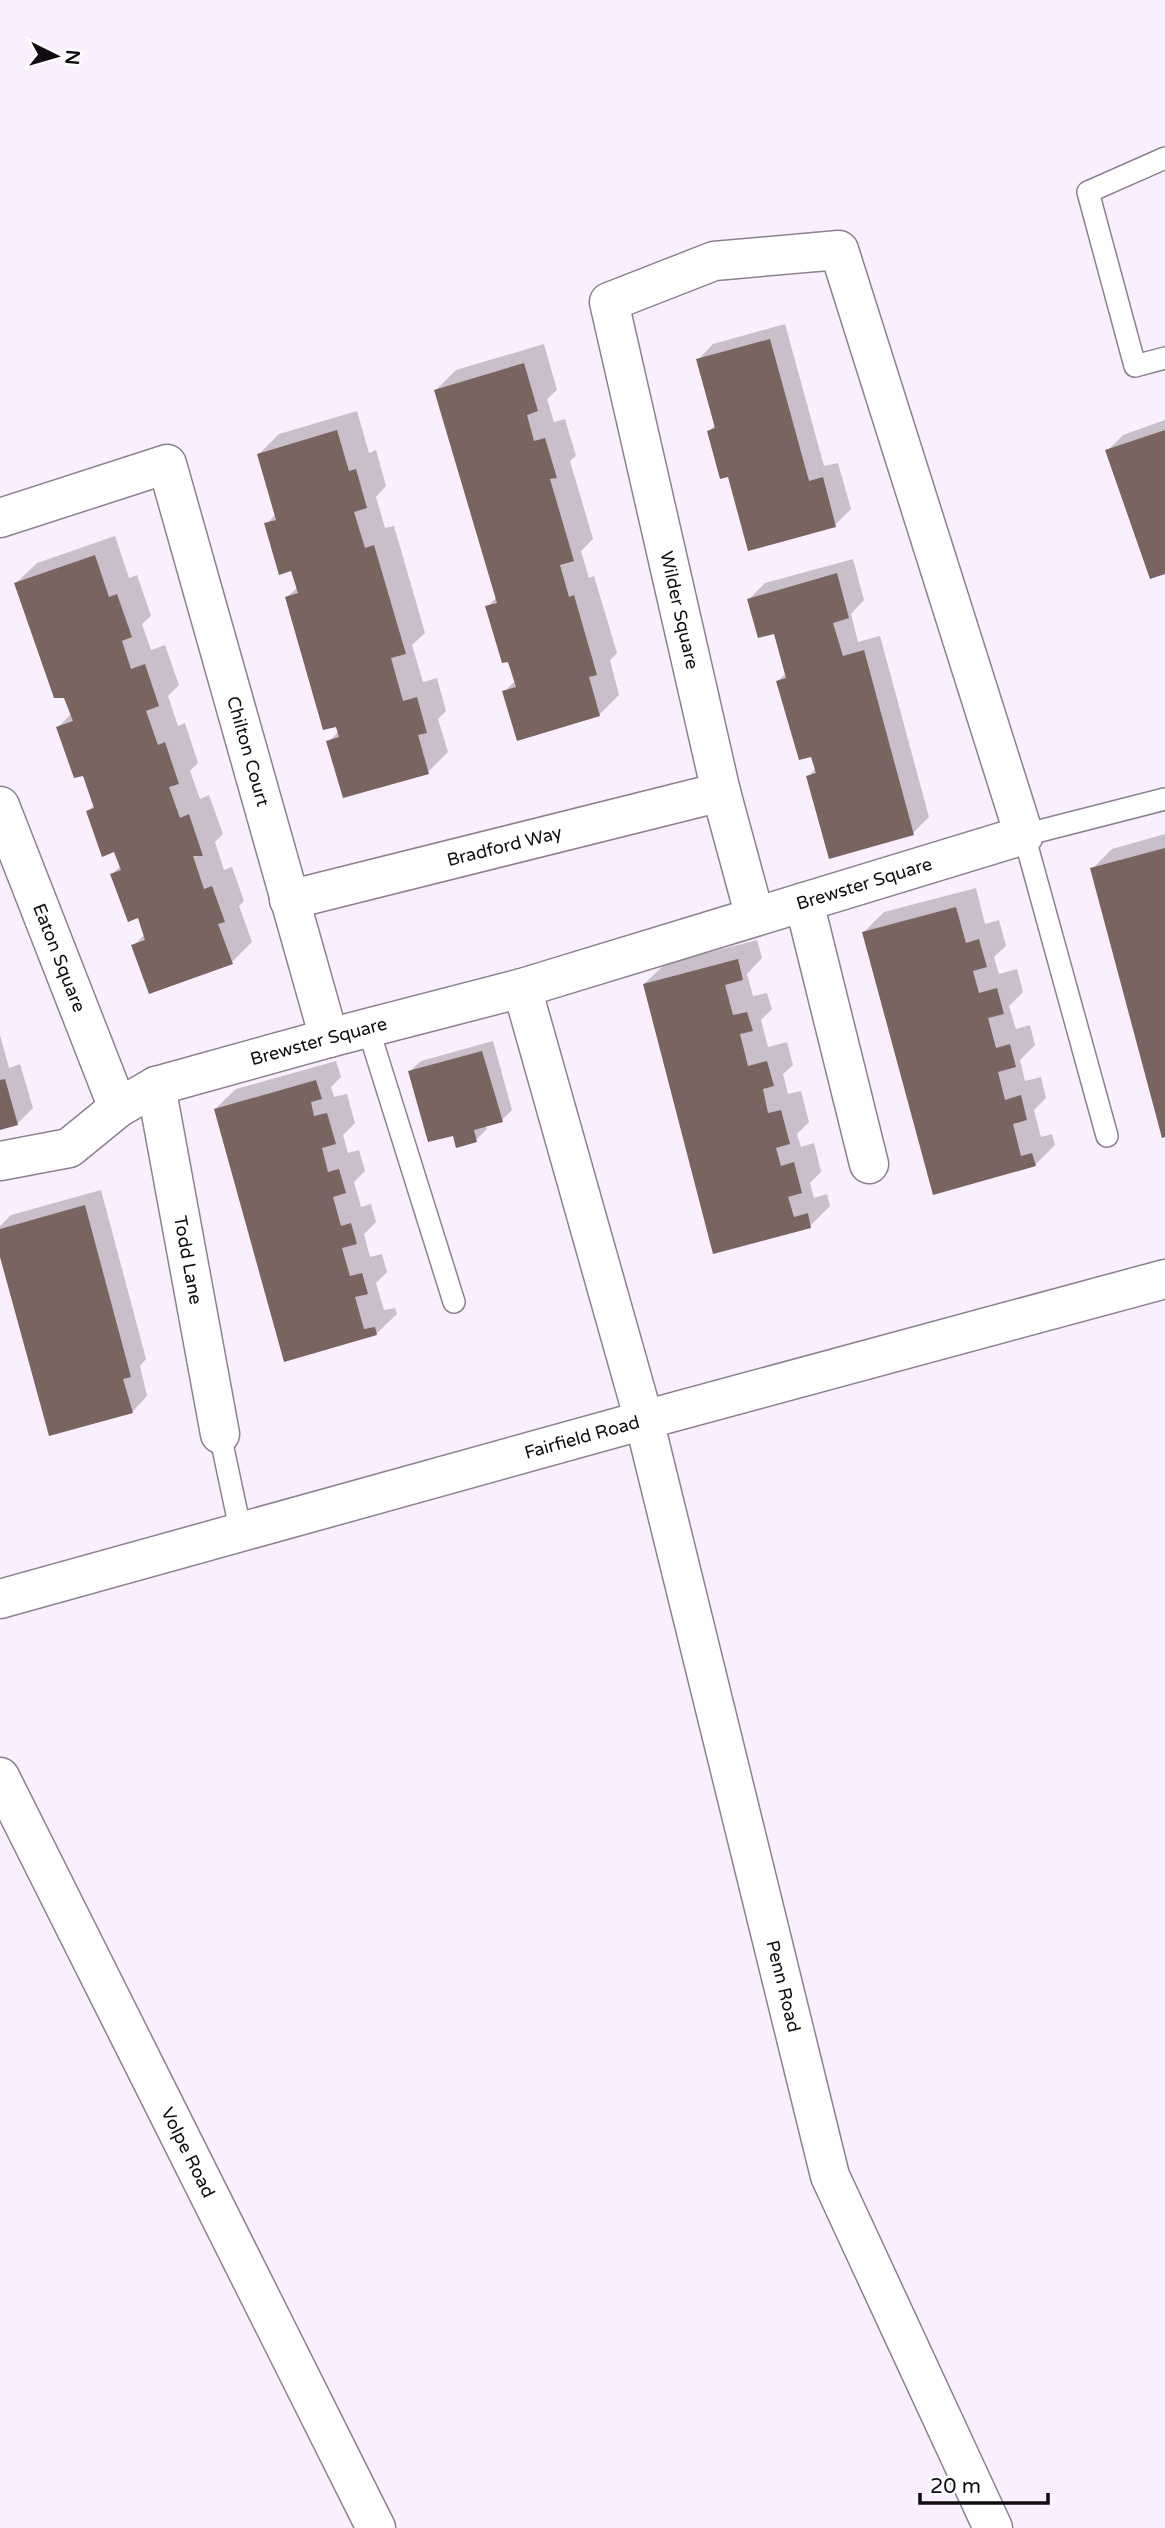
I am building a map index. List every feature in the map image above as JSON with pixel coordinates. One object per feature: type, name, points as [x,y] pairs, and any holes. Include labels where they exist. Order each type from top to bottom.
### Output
[{"type":"street","name":"Wilder Square","points":[[755,917],[721,792],[608,302],[714,261],[839,250],[1024,835]]},
{"type":"street","name":"Chilton Court","points":[[0,518],[167,464],[329,1038]]},
{"type":"street","name":"Bradford Way","points":[[289,900],[721,792]]},
{"type":"street","name":"Eaton Square","points":[[0,806],[118,1108]]},
{"type":"street","name":"Brewster Square","points":[[0,1161],[69,1148],[118,1108],[156,1086],[522,988],[1024,835]]},
{"type":"street","points":[[804,902],[869,1164]]},
{"type":"street","name":"Penn Road","points":[[522,988],[644,1420],[831,2176],[993,2528]]},
{"type":"street","name":"Todd Lane","points":[[156,1086],[220,1434]]},
{"type":"street","name":"Fairfield Road","points":[[0,1600],[644,1420],[1165,1279]]},
{"type":"street","name":"Volpe Road","points":[[0,1777],[376,2528]]},
{"type":"lane","points":[[1165,158],[1088,192],[1135,366],[1165,358]]},
{"type":"lane","points":[[1107,1136],[1024,835],[1165,799]]},
{"type":"lane","points":[[368,1028],[454,1302]]},
{"type":"lane","points":[[220,1434],[241,1533]]},
{"type":"building","points":[[770,339],[809,481],[823,477],[836,527],[748,551],[728,477],[720,479],[707,431],[715,428],[696,359]]},
{"type":"building","points":[[524,363],[538,411],[527,415],[534,441],[545,438],[557,478],[550,479],[574,561],[560,565],[569,597],[574,595],[597,675],[589,677],[600,716],[517,741],[502,691],[516,687],[508,662],[502,663],[485,606],[497,603],[434,390]]},
{"type":"building","points":[[337,430],[349,471],[356,469],[367,508],[354,512],[365,548],[374,545],[406,654],[391,658],[403,701],[417,697],[427,733],[418,735],[429,774],[343,798],[326,741],[339,737],[336,727],[323,730],[285,597],[298,593],[291,571],[279,575],[264,523],[276,520],[257,454]]},
{"type":"building","points":[[1165,430],[1165,574],[1150,579],[1105,450]]},
{"type":"building","points":[[95,555],[109,597],[117,594],[132,637],[122,641],[131,669],[145,664],[159,706],[146,711],[158,745],[165,742],[179,784],[169,787],[180,818],[189,814],[203,856],[193,856],[204,889],[212,886],[225,922],[218,924],[233,964],[149,994],[131,945],[145,940],[138,918],[128,922],[110,874],[121,870],[114,852],[102,857],[86,811],[94,808],[83,776],[74,778],[56,727],[73,721],[64,698],[54,698],[14,583]]},
{"type":"building","points":[[837,573],[849,618],[833,623],[843,656],[864,650],[914,835],[829,859],[806,776],[816,773],[811,757],[799,760],[776,681],[786,678],[774,634],[758,638],[747,599]]},
{"type":"building","points":[[1165,848],[1165,1137],[1162,1138],[1090,868]]},
{"type":"building","points":[[956,907],[966,943],[979,939],[987,967],[973,971],[979,993],[997,988],[1004,1014],[988,1018],[996,1048],[1010,1044],[1016,1067],[998,1072],[1005,1100],[1021,1095],[1027,1120],[1013,1124],[1021,1156],[1032,1153],[1036,1166],[933,1195],[862,932]]},
{"type":"building","points":[[738,959],[743,980],[725,985],[733,1015],[747,1012],[753,1031],[740,1034],[748,1066],[767,1061],[774,1086],[763,1089],[768,1113],[781,1110],[790,1144],[776,1148],[781,1166],[794,1162],[802,1193],[788,1197],[794,1217],[808,1213],[811,1228],[713,1254],[643,984]]},
{"type":"building","points":[[482,1051],[503,1122],[474,1130],[477,1142],[456,1148],[453,1136],[428,1142],[408,1071]]},
{"type":"building","points":[[5,1079],[18,1125],[0,1130],[0,1080]]},
{"type":"building","points":[[316,1080],[322,1099],[311,1102],[314,1116],[327,1113],[336,1144],[322,1148],[328,1172],[339,1169],[346,1193],[333,1197],[341,1226],[351,1223],[357,1244],[342,1248],[350,1276],[362,1273],[368,1294],[355,1297],[364,1329],[375,1327],[377,1335],[284,1362],[214,1109]]},
{"type":"building","points":[[85,1205],[131,1377],[123,1379],[133,1413],[49,1436],[0,1257],[0,1229]]}]
